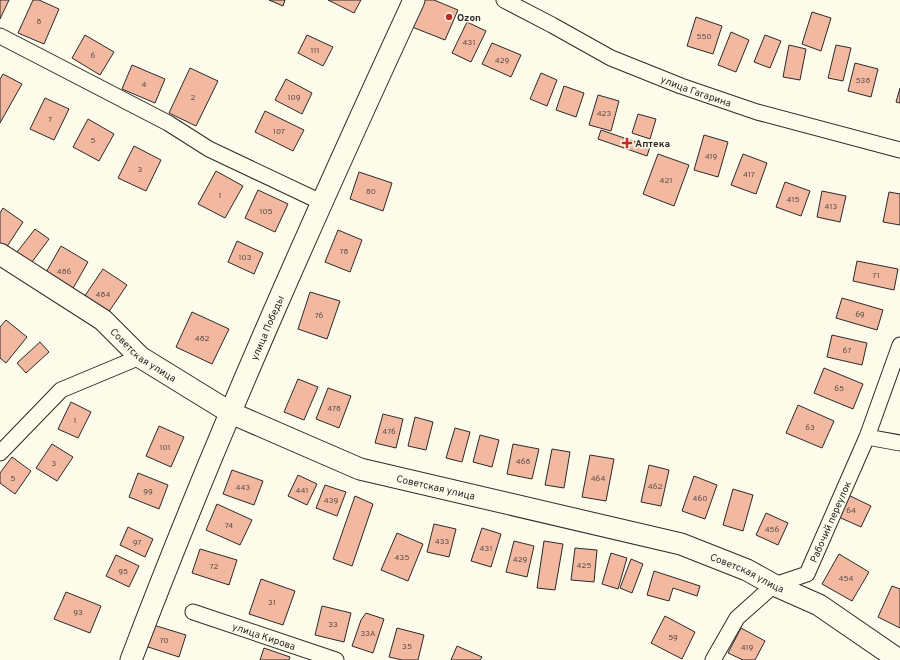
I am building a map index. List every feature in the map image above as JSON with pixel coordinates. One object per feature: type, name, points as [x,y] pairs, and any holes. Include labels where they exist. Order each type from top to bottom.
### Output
[{"type":"street","name":"улица Победы","points":[[132,660],[153,602],[231,413],[321,202],[414,0]]},
{"type":"street","name":"улица Гагарина","points":[[504,0],[611,58],[681,86],[756,112],[900,150]]},
{"type":"street","points":[[0,36],[168,122],[209,149],[321,202]]},
{"type":"street","name":"Советская улица","points":[[0,254],[103,320],[140,357],[231,413],[360,469],[681,544],[747,570],[774,585],[820,605],[899,660]]},
{"type":"street","name":"Рабочий переулок","points":[[713,660],[737,618],[774,585],[807,574],[867,437],[900,345]]},
{"type":"street","points":[[0,453],[61,390],[140,357]]},
{"type":"street","points":[[867,437],[900,443]]},
{"type":"street","name":"улица Кирова","points":[[193,612],[336,660]]},
{"type":"building","points":[[0,0],[9,0],[0,19]]},
{"type":"building","points":[[33,0],[39,0],[59,9],[44,44],[18,33]]},
{"type":"building","points":[[269,0],[285,0],[283,6]]},
{"type":"building","points":[[328,0],[361,0],[354,13]]},
{"type":"building","points":[[423,0],[434,0],[458,10],[445,40],[412,27]]},
{"type":"building","points":[[812,12],[831,18],[821,51],[802,44]]},
{"type":"building","points":[[696,17],[722,26],[713,54],[687,46]]},
{"type":"building","points":[[467,22],[486,31],[471,62],[452,53]]},
{"type":"building","points":[[731,32],[749,40],[736,72],[718,65]]},
{"type":"building","points":[[85,35],[114,52],[100,75],[72,58]]},
{"type":"building","points":[[307,35],[333,47],[323,66],[298,53]]},
{"type":"building","points":[[765,35],[781,41],[770,68],[754,62]]},
{"type":"building","points":[[492,43],[521,55],[511,77],[482,64]]},
{"type":"building","points":[[789,45],[806,49],[800,80],[783,77]]},
{"type":"building","points":[[836,45],[851,48],[843,81],[828,78]]},
{"type":"building","points":[[855,63],[878,69],[871,97],[848,91]]},
{"type":"building","points":[[132,65],[165,79],[155,103],[122,89]]},
{"type":"building","points":[[190,68],[218,81],[196,126],[169,113]]},
{"type":"building","points":[[541,73],[557,80],[547,106],[530,99]]},
{"type":"building","points":[[3,74],[22,84],[0,123],[0,79]]},
{"type":"building","points":[[286,79],[312,93],[302,114],[275,100]]},
{"type":"building","points":[[564,86],[584,93],[576,117],[556,110]]},
{"type":"building","points":[[900,88],[900,103],[896,102]]},
{"type":"building","points":[[598,95],[619,101],[611,131],[589,125]]},
{"type":"building","points":[[45,98],[69,109],[54,140],[30,129]]},
{"type":"building","points":[[265,111],[304,130],[293,151],[255,132]]},
{"type":"building","points":[[638,114],[656,119],[650,139],[632,133]]},
{"type":"building","points":[[88,119],[114,134],[99,161],[73,147]]},
{"type":"building","points":[[601,130],[650,147],[647,156],[598,139]]},
{"type":"building","points":[[704,135],[728,142],[718,177],[694,170]]},
{"type":"building","points":[[134,146],[161,160],[146,191],[118,178]]},
{"type":"building","points":[[658,154],[689,165],[674,206],[643,194]]},
{"type":"building","points":[[743,154],[767,163],[756,194],[731,185]]},
{"type":"building","points":[[216,171],[243,186],[225,218],[198,204]]},
{"type":"building","points":[[359,172],[392,183],[383,211],[350,199]]},
{"type":"building","points":[[785,182],[810,191],[801,216],[776,207]]},
{"type":"building","points":[[258,190],[288,204],[275,232],[245,218]]},
{"type":"building","points":[[822,191],[846,196],[840,222],[817,217]]},
{"type":"building","points":[[889,192],[900,194],[900,225],[883,222]]},
{"type":"building","points":[[3,208],[23,222],[6,248],[0,244],[0,213]]},
{"type":"building","points":[[35,229],[49,239],[29,266],[14,256]]},
{"type":"building","points":[[338,230],[362,240],[350,272],[325,262]]},
{"type":"building","points":[[237,241],[263,253],[254,274],[228,262]]},
{"type":"building","points":[[61,246],[88,262],[68,297],[41,281]]},
{"type":"building","points":[[857,261],[898,269],[894,290],[853,281]]},
{"type":"building","points":[[103,269],[127,285],[104,319],[80,303]]},
{"type":"building","points":[[310,292],[340,301],[327,339],[298,329]]},
{"type":"building","points":[[842,298],[883,310],[877,330],[836,318]]},
{"type":"building","points":[[192,312],[229,329],[212,364],[176,347]]},
{"type":"building","points":[[6,320],[27,337],[6,363],[0,358],[0,327]]},
{"type":"building","points":[[832,335],[867,343],[862,365],[827,357]]},
{"type":"building","points":[[40,342],[49,352],[26,373],[17,363]]},
{"type":"building","points":[[824,368],[863,384],[853,409],[814,393]]},
{"type":"building","points":[[298,379],[318,387],[304,420],[284,412]]},
{"type":"building","points":[[328,388],[351,396],[339,428],[316,419]]},
{"type":"building","points":[[71,402],[91,412],[78,438],[58,429]]},
{"type":"building","points":[[798,405],[834,421],[822,448],[786,433]]},
{"type":"building","points":[[383,414],[403,419],[396,448],[375,443]]},
{"type":"building","points":[[415,417],[433,422],[426,450],[408,446]]},
{"type":"building","points":[[159,426],[184,437],[171,467],[146,456]]},
{"type":"building","points":[[455,428],[470,432],[462,462],[446,458]]},
{"type":"building","points":[[480,435],[499,440],[492,467],[473,462]]},
{"type":"building","points":[[52,444],[73,457],[57,481],[36,468]]},
{"type":"building","points":[[513,444],[539,449],[532,479],[507,474]]},
{"type":"building","points":[[552,449],[570,452],[564,488],[545,485]]},
{"type":"building","points":[[590,455],[614,459],[606,501],[582,497]]},
{"type":"building","points":[[12,457],[31,471],[15,494],[0,483],[0,473]]},
{"type":"building","points":[[649,465],[669,470],[661,506],[641,502]]},
{"type":"building","points":[[232,470],[263,481],[254,505],[223,494]]},
{"type":"building","points":[[138,473],[168,485],[159,509],[129,497]]},
{"type":"building","points":[[298,475],[317,484],[307,505],[288,496]]},
{"type":"building","points":[[694,476],[717,485],[705,519],[682,511]]},
{"type":"building","points":[[325,485],[346,492],[337,516],[316,508]]},
{"type":"building","points":[[733,489],[753,495],[743,531],[723,525]]},
{"type":"building","points":[[842,492],[871,506],[861,527],[832,514]]},
{"type":"building","points":[[355,496],[373,504],[352,566],[333,559]]},
{"type":"building","points":[[217,504],[252,520],[240,545],[206,530]]},
{"type":"building","points":[[766,513],[788,523],[778,545],[756,535]]},
{"type":"building","points":[[434,524],[456,529],[449,557],[427,552]]},
{"type":"building","points":[[128,527],[153,539],[145,557],[120,545]]},
{"type":"building","points":[[482,528],[501,534],[491,567],[471,561]]},
{"type":"building","points":[[397,533],[423,544],[408,581],[381,570]]},
{"type":"building","points":[[514,541],[534,546],[527,577],[506,572]]},
{"type":"building","points":[[544,541],[563,544],[555,590],[537,588]]},
{"type":"building","points":[[575,548],[597,550],[594,582],[571,580]]},
{"type":"building","points":[[200,549],[237,560],[229,585],[192,573]]},
{"type":"building","points":[[611,553],[627,558],[618,589],[602,584]]},
{"type":"building","points":[[839,554],[869,572],[852,601],[822,584]]},
{"type":"building","points":[[116,555],[139,566],[129,587],[106,576]]},
{"type":"building","points":[[631,559],[643,564],[632,593],[620,588]]},
{"type":"building","points":[[654,571],[700,586],[697,596],[673,588],[669,601],[647,595]]},
{"type":"building","points":[[261,579],[295,591],[283,625],[249,614]]},
{"type":"building","points":[[892,586],[900,589],[900,628],[878,617]]},
{"type":"building","points":[[66,592],[101,606],[90,633],[54,619]]},
{"type":"building","points":[[322,606],[351,613],[344,642],[315,635]]},
{"type":"building","points":[[366,613],[384,619],[373,653],[352,646],[361,620]]},
{"type":"building","points":[[665,616],[695,632],[682,659],[651,643]]},
{"type":"building","points":[[150,624],[186,635],[179,657],[142,645]]},
{"type":"building","points":[[397,628],[424,635],[418,660],[402,660],[389,657]]},
{"type":"building","points":[[741,628],[765,641],[755,660],[743,660],[728,653]]},
{"type":"building","points":[[457,646],[482,657],[480,660],[451,660]]},
{"type":"building","points":[[264,648],[290,657],[289,660],[260,660]]},
{"type":"place","name":"Ozon","points":[[449,17]]},
{"type":"place","name":"Аптека","points":[[627,143]]}]
